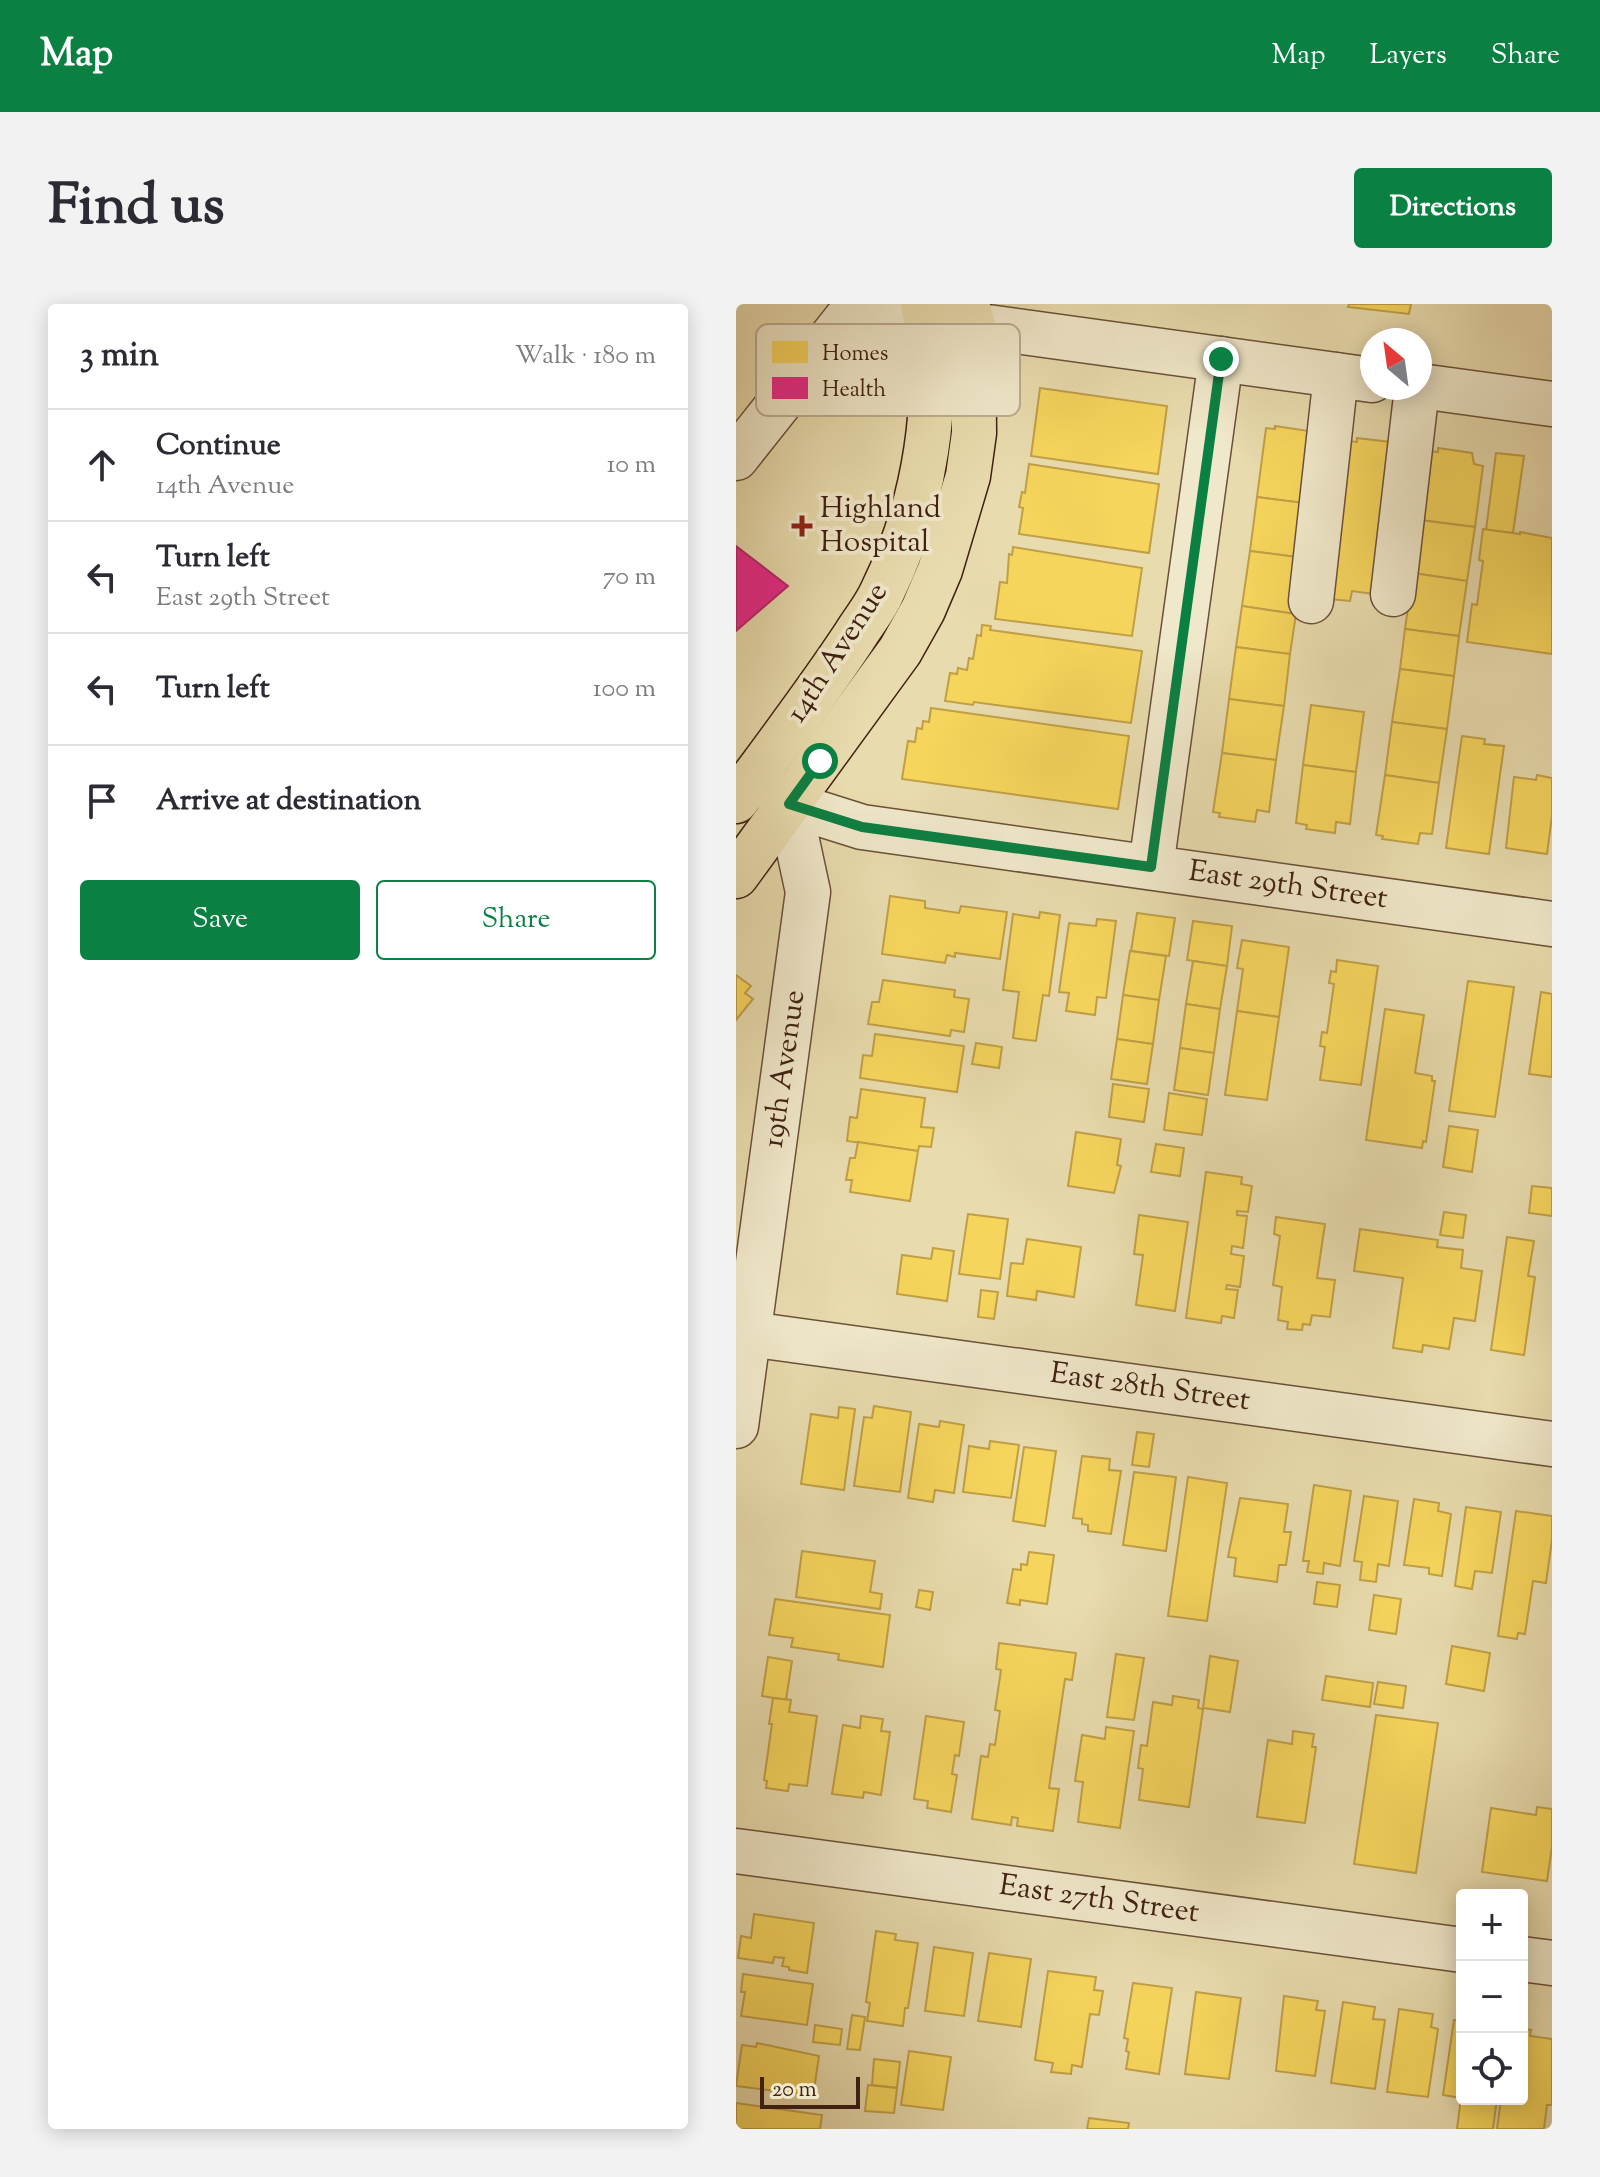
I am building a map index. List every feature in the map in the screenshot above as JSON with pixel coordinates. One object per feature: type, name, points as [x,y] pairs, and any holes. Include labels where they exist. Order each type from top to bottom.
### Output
[{"type":"main road","name":"14th Avenue","points":[[745,789],[837,662],[883,592],[912,514],[930,416]]},
{"type":"main road","name":"14th Avenue","points":[[736,876],[900,651],[923,610],[940,570],[968,476],[973,416]]},
{"type":"street","points":[[842,324],[847,318],[886,307],[924,309],[970,314],[1221,359],[1354,377],[1311,601]]},
{"type":"street","points":[[1151,867],[1221,359]]},
{"type":"street","points":[[1432,389],[1552,404]]},
{"type":"street","points":[[1393,594],[1416,400]]},
{"type":"street","points":[[736,458],[769,416]]},
{"type":"street","points":[[745,789],[789,804]]},
{"type":"street","name":"East 29th Street","points":[[789,804],[862,827],[1552,924]]},
{"type":"street","name":"19th Avenue","points":[[736,1426],[808,892],[789,804]]},
{"type":"street","name":"East 28th Street","points":[[749,1334],[1552,1444]]},
{"type":"street","name":"East 27th Street","points":[[736,1851],[1456,1949]]},
{"type":"street","points":[[1528,1960],[1552,1963]]},
{"type":"building: Homes","points":[[1349,304],[1411,304],[1409,314],[1348,307]]},
{"type":"building: Homes","points":[[1040,388],[1167,406],[1158,474],[1031,456]]},
{"type":"building: Homes","points":[[1275,426],[1309,431],[1312,504],[1257,497],[1266,428],[1275,429]]},
{"type":"building: Homes","points":[[1357,438],[1390,442],[1382,595],[1352,591],[1350,601],[1329,599],[1348,441],[1357,442]]},
{"type":"building: Homes","points":[[1438,448],[1472,453],[1474,464],[1483,466],[1475,527],[1420,520],[1430,451],[1438,452]]},
{"type":"building: Homes","points":[[1496,453],[1524,456],[1513,533],[1486,530]]},
{"type":"building: Homes","points":[[1029,464],[1159,484],[1149,553],[1019,534],[1023,508],[1019,507],[1022,492],[1025,493]]},
{"type":"building: Homes","points":[[1257,497],[1312,504],[1304,558],[1250,551]]},
{"type":"building: Homes","points":[[1420,520],[1475,527],[1467,581],[1413,573]]},
{"type":"building: Homes","points":[[1483,529],[1552,538],[1552,654],[1467,642],[1472,604],[1477,605],[1483,561],[1479,560]]},
{"type":"building: Homes","points":[[1013,547],[1142,568],[1132,636],[995,619],[1000,582],[1007,583],[1009,554],[1012,555]]},
{"type":"building: Homes","points":[[1250,551],[1304,558],[1296,614],[1242,606]]},
{"type":"building: Homes","points":[[1413,573],[1467,581],[1459,636],[1405,629]]},
{"type":"building: Homes","points":[[1242,606],[1296,614],[1290,654],[1236,647]]},
{"type":"building: Homes","points":[[982,625],[991,626],[990,630],[1142,651],[1131,723],[974,702],[973,705],[945,701],[950,673],[957,674],[958,668],[967,670],[969,658],[973,659],[977,635],[981,636]]},
{"type":"building: Homes","points":[[1405,629],[1459,636],[1454,676],[1400,669]]},
{"type":"building: Homes","points":[[1236,647],[1290,654],[1284,706],[1229,699]]},
{"type":"building: Homes","points":[[1400,669],[1454,676],[1447,729],[1392,722]]},
{"type":"building: Homes","points":[[1229,699],[1284,706],[1276,760],[1222,753]]},
{"type":"building: Homes","points":[[1311,705],[1364,712],[1356,772],[1303,765]]},
{"type":"building: Homes","points":[[931,708],[1129,736],[1118,809],[902,779],[908,741],[915,742],[917,728],[922,729],[923,721],[929,722]]},
{"type":"building: Homes","points":[[1392,722],[1447,729],[1439,783],[1385,775]]},
{"type":"building: Homes","points":[[1462,736],[1485,739],[1484,744],[1504,746],[1489,854],[1446,848]]},
{"type":"building: Homes","points":[[1222,753],[1276,760],[1269,812],[1257,810],[1255,822],[1219,817],[1220,813],[1213,812]]},
{"type":"building: Homes","points":[[1303,765],[1356,772],[1350,824],[1336,822],[1335,833],[1306,829],[1307,825],[1296,823]]},
{"type":"building: Homes","points":[[1385,775],[1439,783],[1432,834],[1420,833],[1418,844],[1382,839],[1383,836],[1376,835]]},
{"type":"building: Homes","points":[[1537,775],[1552,778],[1552,816],[1547,854],[1506,848],[1514,777],[1536,780]]},
{"type":"building: Homes","points":[[890,896],[925,901],[925,908],[959,913],[961,906],[1007,912],[1000,959],[955,953],[955,957],[947,955],[945,963],[882,954]]},
{"type":"building: Homes","points":[[1040,912],[1060,915],[1049,996],[1043,995],[1036,1041],[1013,1038],[1019,992],[1003,990],[1013,914],[1039,918]]},
{"type":"building: Homes","points":[[1137,913],[1175,918],[1169,956],[1131,951]]},
{"type":"building: Homes","points":[[1097,919],[1116,921],[1106,998],[1097,997],[1095,1015],[1066,1011],[1069,993],[1059,992],[1069,923],[1096,926]]},
{"type":"building: Homes","points":[[1193,921],[1232,926],[1227,966],[1187,960]]},
{"type":"building: Homes","points":[[1242,940],[1289,947],[1279,1017],[1237,1011],[1243,969],[1237,968]]},
{"type":"building: Homes","points":[[1130,951],[1166,956],[1159,1000],[1123,995]]},
{"type":"building: Homes","points":[[1337,960],[1378,966],[1361,1085],[1320,1080],[1325,1047],[1320,1046],[1322,1032],[1327,1033],[1334,984],[1329,983],[1331,971],[1336,972]]},
{"type":"building: Homes","points":[[1193,961],[1227,966],[1220,1009],[1186,1004]]},
{"type":"building: Homes","points":[[736,975],[751,986],[745,993],[753,999],[736,1020]]},
{"type":"building: Homes","points":[[883,980],[955,990],[954,997],[969,999],[964,1032],[951,1030],[950,1036],[868,1024],[872,1002],[879,1002]]},
{"type":"building: Homes","points":[[1468,981],[1514,987],[1495,1117],[1449,1111]]},
{"type":"building: Homes","points":[[1541,992],[1552,994],[1552,1077],[1529,1074]]},
{"type":"building: Homes","points":[[1123,995],[1159,1000],[1153,1044],[1117,1039]]},
{"type":"building: Homes","points":[[1186,1004],[1220,1009],[1214,1053],[1180,1048]]},
{"type":"building: Homes","points":[[1385,1009],[1424,1015],[1415,1073],[1432,1076],[1432,1081],[1435,1081],[1426,1142],[1423,1141],[1422,1148],[1366,1140]]},
{"type":"building: Homes","points":[[1237,1011],[1279,1017],[1267,1100],[1225,1095]]},
{"type":"building: Homes","points":[[875,1034],[964,1046],[957,1092],[860,1078],[863,1055],[872,1056]]},
{"type":"building: Homes","points":[[1117,1039],[1153,1044],[1147,1084],[1111,1079]]},
{"type":"building: Homes","points":[[976,1043],[1002,1047],[999,1068],[972,1064]]},
{"type":"building: Homes","points":[[1180,1048],[1214,1053],[1208,1095],[1174,1090]]},
{"type":"building: Homes","points":[[1113,1084],[1149,1089],[1144,1122],[1109,1117]]},
{"type":"building: Homes","points":[[861,1089],[925,1098],[921,1127],[934,1128],[931,1147],[919,1146],[918,1151],[847,1141],[850,1117],[857,1118]]},
{"type":"building: Homes","points":[[1169,1093],[1207,1099],[1202,1135],[1164,1130]]},
{"type":"building: Homes","points":[[1449,1126],[1478,1130],[1472,1172],[1443,1167]]},
{"type":"building: Homes","points":[[1076,1132],[1121,1139],[1117,1165],[1121,1166],[1114,1193],[1068,1186]]},
{"type":"building: Homes","points":[[858,1142],[918,1151],[910,1201],[850,1192],[852,1180],[846,1180],[850,1158],[855,1158]]},
{"type":"building: Homes","points":[[1156,1144],[1184,1148],[1180,1176],[1151,1172]]},
{"type":"building: Homes","points":[[1206,1172],[1242,1177],[1241,1184],[1252,1186],[1248,1212],[1237,1211],[1237,1215],[1247,1216],[1243,1248],[1232,1246],[1231,1254],[1244,1256],[1240,1287],[1227,1285],[1226,1289],[1238,1290],[1234,1318],[1222,1316],[1221,1323],[1186,1318]]},
{"type":"building: Homes","points":[[1532,1186],[1552,1188],[1552,1216],[1529,1213]]},
{"type":"building: Homes","points":[[1444,1212],[1466,1215],[1463,1238],[1440,1235]]},
{"type":"building: Homes","points":[[968,1214],[1008,1219],[1000,1279],[959,1274]]},
{"type":"building: Homes","points":[[1139,1215],[1188,1222],[1175,1311],[1136,1305],[1143,1255],[1134,1254]]},
{"type":"building: Homes","points":[[1276,1217],[1325,1224],[1317,1278],[1335,1280],[1330,1317],[1312,1315],[1310,1325],[1303,1324],[1302,1330],[1287,1329],[1288,1322],[1278,1320],[1282,1287],[1273,1285],[1280,1236],[1274,1234]]},
{"type":"building: Homes","points":[[1360,1229],[1438,1240],[1437,1247],[1463,1250],[1461,1268],[1482,1271],[1475,1321],[1454,1318],[1449,1349],[1423,1345],[1422,1352],[1393,1348],[1403,1278],[1354,1271]]},
{"type":"building: Homes","points":[[1507,1237],[1534,1241],[1528,1276],[1535,1277],[1524,1355],[1491,1350]]},
{"type":"building: Homes","points":[[1027,1239],[1081,1247],[1074,1297],[1037,1291],[1036,1300],[1007,1296],[1011,1263],[1023,1264]]},
{"type":"building: Homes","points":[[933,1248],[954,1251],[947,1301],[897,1294],[902,1255],[931,1259]]},
{"type":"building: Homes","points":[[981,1290],[998,1292],[994,1319],[978,1317]]},
{"type":"building: Homes","points":[[874,1406],[911,1412],[900,1492],[854,1486],[864,1417],[872,1418]]},
{"type":"building: Homes","points":[[839,1407],[855,1409],[844,1490],[801,1484],[811,1414],[838,1418]]},
{"type":"building: Homes","points":[[940,1421],[964,1425],[954,1493],[935,1490],[933,1502],[908,1498],[919,1424],[939,1427]]},
{"type":"building: Homes","points":[[1137,1432],[1154,1434],[1149,1467],[1132,1465]]},
{"type":"building: Homes","points":[[990,1441],[1019,1445],[1011,1498],[963,1492],[969,1446],[989,1449]]},
{"type":"building: Homes","points":[[1024,1447],[1056,1451],[1045,1526],[1013,1521]]},
{"type":"building: Homes","points":[[1082,1456],[1110,1459],[1109,1470],[1121,1471],[1111,1534],[1088,1531],[1088,1525],[1082,1524],[1082,1519],[1073,1518]]},
{"type":"building: Homes","points":[[1134,1472],[1176,1477],[1166,1551],[1123,1545]]},
{"type":"building: Homes","points":[[1188,1477],[1227,1483],[1207,1621],[1168,1616]]},
{"type":"building: Homes","points":[[1314,1485],[1351,1491],[1340,1566],[1324,1563],[1323,1574],[1307,1572],[1309,1561],[1303,1561]]},
{"type":"building: Homes","points":[[1364,1496],[1398,1501],[1389,1566],[1378,1564],[1376,1582],[1360,1580],[1362,1562],[1354,1561]]},
{"type":"building: Homes","points":[[1240,1498],[1288,1504],[1284,1532],[1291,1532],[1286,1565],[1279,1565],[1277,1582],[1234,1576],[1236,1558],[1228,1557]]},
{"type":"building: Homes","points":[[1414,1499],[1439,1503],[1438,1511],[1451,1514],[1442,1576],[1429,1574],[1429,1568],[1404,1565]]},
{"type":"building: Homes","points":[[1466,1507],[1501,1512],[1492,1573],[1475,1571],[1472,1589],[1455,1586]]},
{"type":"building: Homes","points":[[1516,1511],[1552,1516],[1546,1583],[1533,1581],[1525,1634],[1518,1633],[1517,1639],[1498,1636]]},
{"type":"building: Homes","points":[[802,1551],[875,1561],[870,1592],[882,1594],[880,1609],[796,1597]]},
{"type":"building: Homes","points":[[1029,1552],[1054,1555],[1047,1604],[1020,1600],[1020,1605],[1007,1603],[1013,1569],[1021,1570],[1021,1564],[1027,1565]]},
{"type":"building: Homes","points":[[1317,1582],[1340,1585],[1337,1607],[1314,1604]]},
{"type":"building: Homes","points":[[919,1590],[933,1592],[930,1610],[916,1607]]},
{"type":"building: Homes","points":[[1374,1595],[1401,1599],[1396,1634],[1369,1630]]},
{"type":"building: Homes","points":[[775,1599],[890,1615],[883,1667],[838,1660],[839,1654],[791,1647],[793,1638],[769,1635]]},
{"type":"building: Homes","points":[[999,1643],[1076,1653],[1072,1680],[1065,1679],[1049,1788],[1059,1789],[1053,1831],[1017,1826],[1018,1818],[1012,1817],[1011,1825],[972,1819],[981,1756],[988,1757],[990,1744],[995,1745],[1000,1711],[995,1710],[1001,1670],[996,1669]]},
{"type":"building: Homes","points":[[1452,1646],[1490,1653],[1484,1691],[1446,1684]]},
{"type":"building: Homes","points":[[1116,1654],[1144,1658],[1134,1720],[1107,1717]]},
{"type":"building: Homes","points":[[1210,1656],[1238,1661],[1230,1712],[1203,1708]]},
{"type":"building: Homes","points":[[768,1657],[792,1661],[786,1700],[762,1696]]},
{"type":"building: Homes","points":[[1326,1676],[1373,1683],[1370,1707],[1322,1700]]},
{"type":"building: Homes","points":[[1378,1682],[1406,1686],[1403,1708],[1374,1704]]},
{"type":"building: Homes","points":[[1173,1696],[1199,1700],[1198,1708],[1203,1709],[1189,1807],[1139,1800],[1143,1769],[1138,1768],[1141,1745],[1147,1746],[1153,1702],[1172,1705]]},
{"type":"building: Homes","points":[[773,1698],[791,1700],[789,1712],[817,1716],[807,1786],[789,1784],[788,1791],[766,1788],[767,1781],[764,1780]]},
{"type":"building: Homes","points":[[1376,1715],[1438,1723],[1416,1873],[1354,1864]]},
{"type":"building: Homes","points":[[861,1716],[883,1719],[881,1731],[890,1732],[881,1795],[864,1792],[863,1798],[832,1794],[843,1725],[860,1728]]},
{"type":"building: Homes","points":[[926,1716],[964,1722],[959,1756],[955,1755],[952,1774],[957,1775],[951,1812],[927,1808],[928,1801],[914,1799]]},
{"type":"building: Homes","points":[[1106,1727],[1134,1731],[1120,1828],[1078,1822],[1083,1782],[1075,1781],[1082,1735],[1105,1739]]},
{"type":"building: Homes","points":[[1293,1731],[1314,1734],[1312,1747],[1316,1747],[1305,1823],[1257,1817],[1268,1740],[1292,1744]]},
{"type":"building: Homes","points":[[1537,1807],[1552,1809],[1552,1847],[1547,1881],[1482,1872],[1491,1808],[1536,1815]]},
{"type":"building: Homes","points":[[754,1914],[814,1923],[807,1973],[782,1966],[784,1958],[774,1957],[773,1963],[738,1958],[741,1936],[751,1938]]},
{"type":"building: Homes","points":[[876,1931],[896,1934],[895,1940],[918,1943],[903,2026],[867,2021],[870,2003],[866,2002]]},
{"type":"building: Homes","points":[[934,1947],[973,1953],[964,2016],[925,2011]]},
{"type":"building: Homes","points":[[989,1953],[1031,1959],[1021,2027],[978,2021]]},
{"type":"building: Homes","points":[[1048,1971],[1096,1977],[1094,1990],[1103,1991],[1099,2015],[1090,2014],[1082,2067],[1072,2065],[1071,2074],[1051,2072],[1053,2063],[1035,2060]]},
{"type":"building: Homes","points":[[743,1974],[813,1984],[807,2025],[741,2016],[745,1992],[741,1992]]},
{"type":"building: Homes","points":[[1133,1983],[1172,1988],[1159,2074],[1126,2069],[1129,2052],[1126,2051],[1128,2039],[1124,2038]]},
{"type":"building: Homes","points":[[1196,1992],[1241,1998],[1229,2079],[1185,2074]]},
{"type":"building: Homes","points":[[1284,1996],[1318,2001],[1316,2010],[1325,2011],[1315,2076],[1276,2071]]},
{"type":"building: Homes","points":[[1343,2002],[1375,2007],[1373,2019],[1385,2020],[1375,2089],[1331,2083]]},
{"type":"building: Homes","points":[[1399,2009],[1433,2014],[1431,2027],[1438,2029],[1428,2097],[1387,2092]]},
{"type":"building: Homes","points":[[852,2015],[865,2017],[860,2050],[847,2049]]},
{"type":"building: Homes","points":[[1454,2020],[1456,2020],[1456,2097],[1443,2095]]},
{"type":"building: Homes","points":[[815,2025],[842,2029],[840,2045],[813,2042]]},
{"type":"building: Homes","points":[[1528,2030],[1531,2030],[1530,2036],[1552,2039],[1552,2105],[1547,2105],[1544,2129],[1497,2129],[1500,2105],[1528,2105]]},
{"type":"building: Homes","points":[[757,2043],[819,2056],[814,2090],[801,2088],[800,2094],[736,2086],[742,2045],[756,2047]]},
{"type":"building: Homes","points":[[909,2051],[951,2057],[943,2110],[901,2105]]},
{"type":"building: Homes","points":[[874,2059],[900,2062],[897,2088],[872,2085]]},
{"type":"building: Homes","points":[[868,2085],[897,2088],[894,2113],[865,2111]]},
{"type":"building: Homes","points":[[736,2103],[822,2115],[820,2129],[736,2129]]},
{"type":"building: Homes","points":[[1460,2105],[1496,2105],[1493,2129],[1457,2129]]},
{"type":"building: Homes","points":[[1089,2118],[1129,2123],[1128,2129],[1087,2129]]},
{"type":"building: Health","points":[[736,546],[788,586],[736,631]]},
{"type":"place","name":"Highland Hospital","points":[[802,526]]},
{"type":"route","points":[[820,761],[789,804],[862,827],[1151,867],[1221,359]]}]
